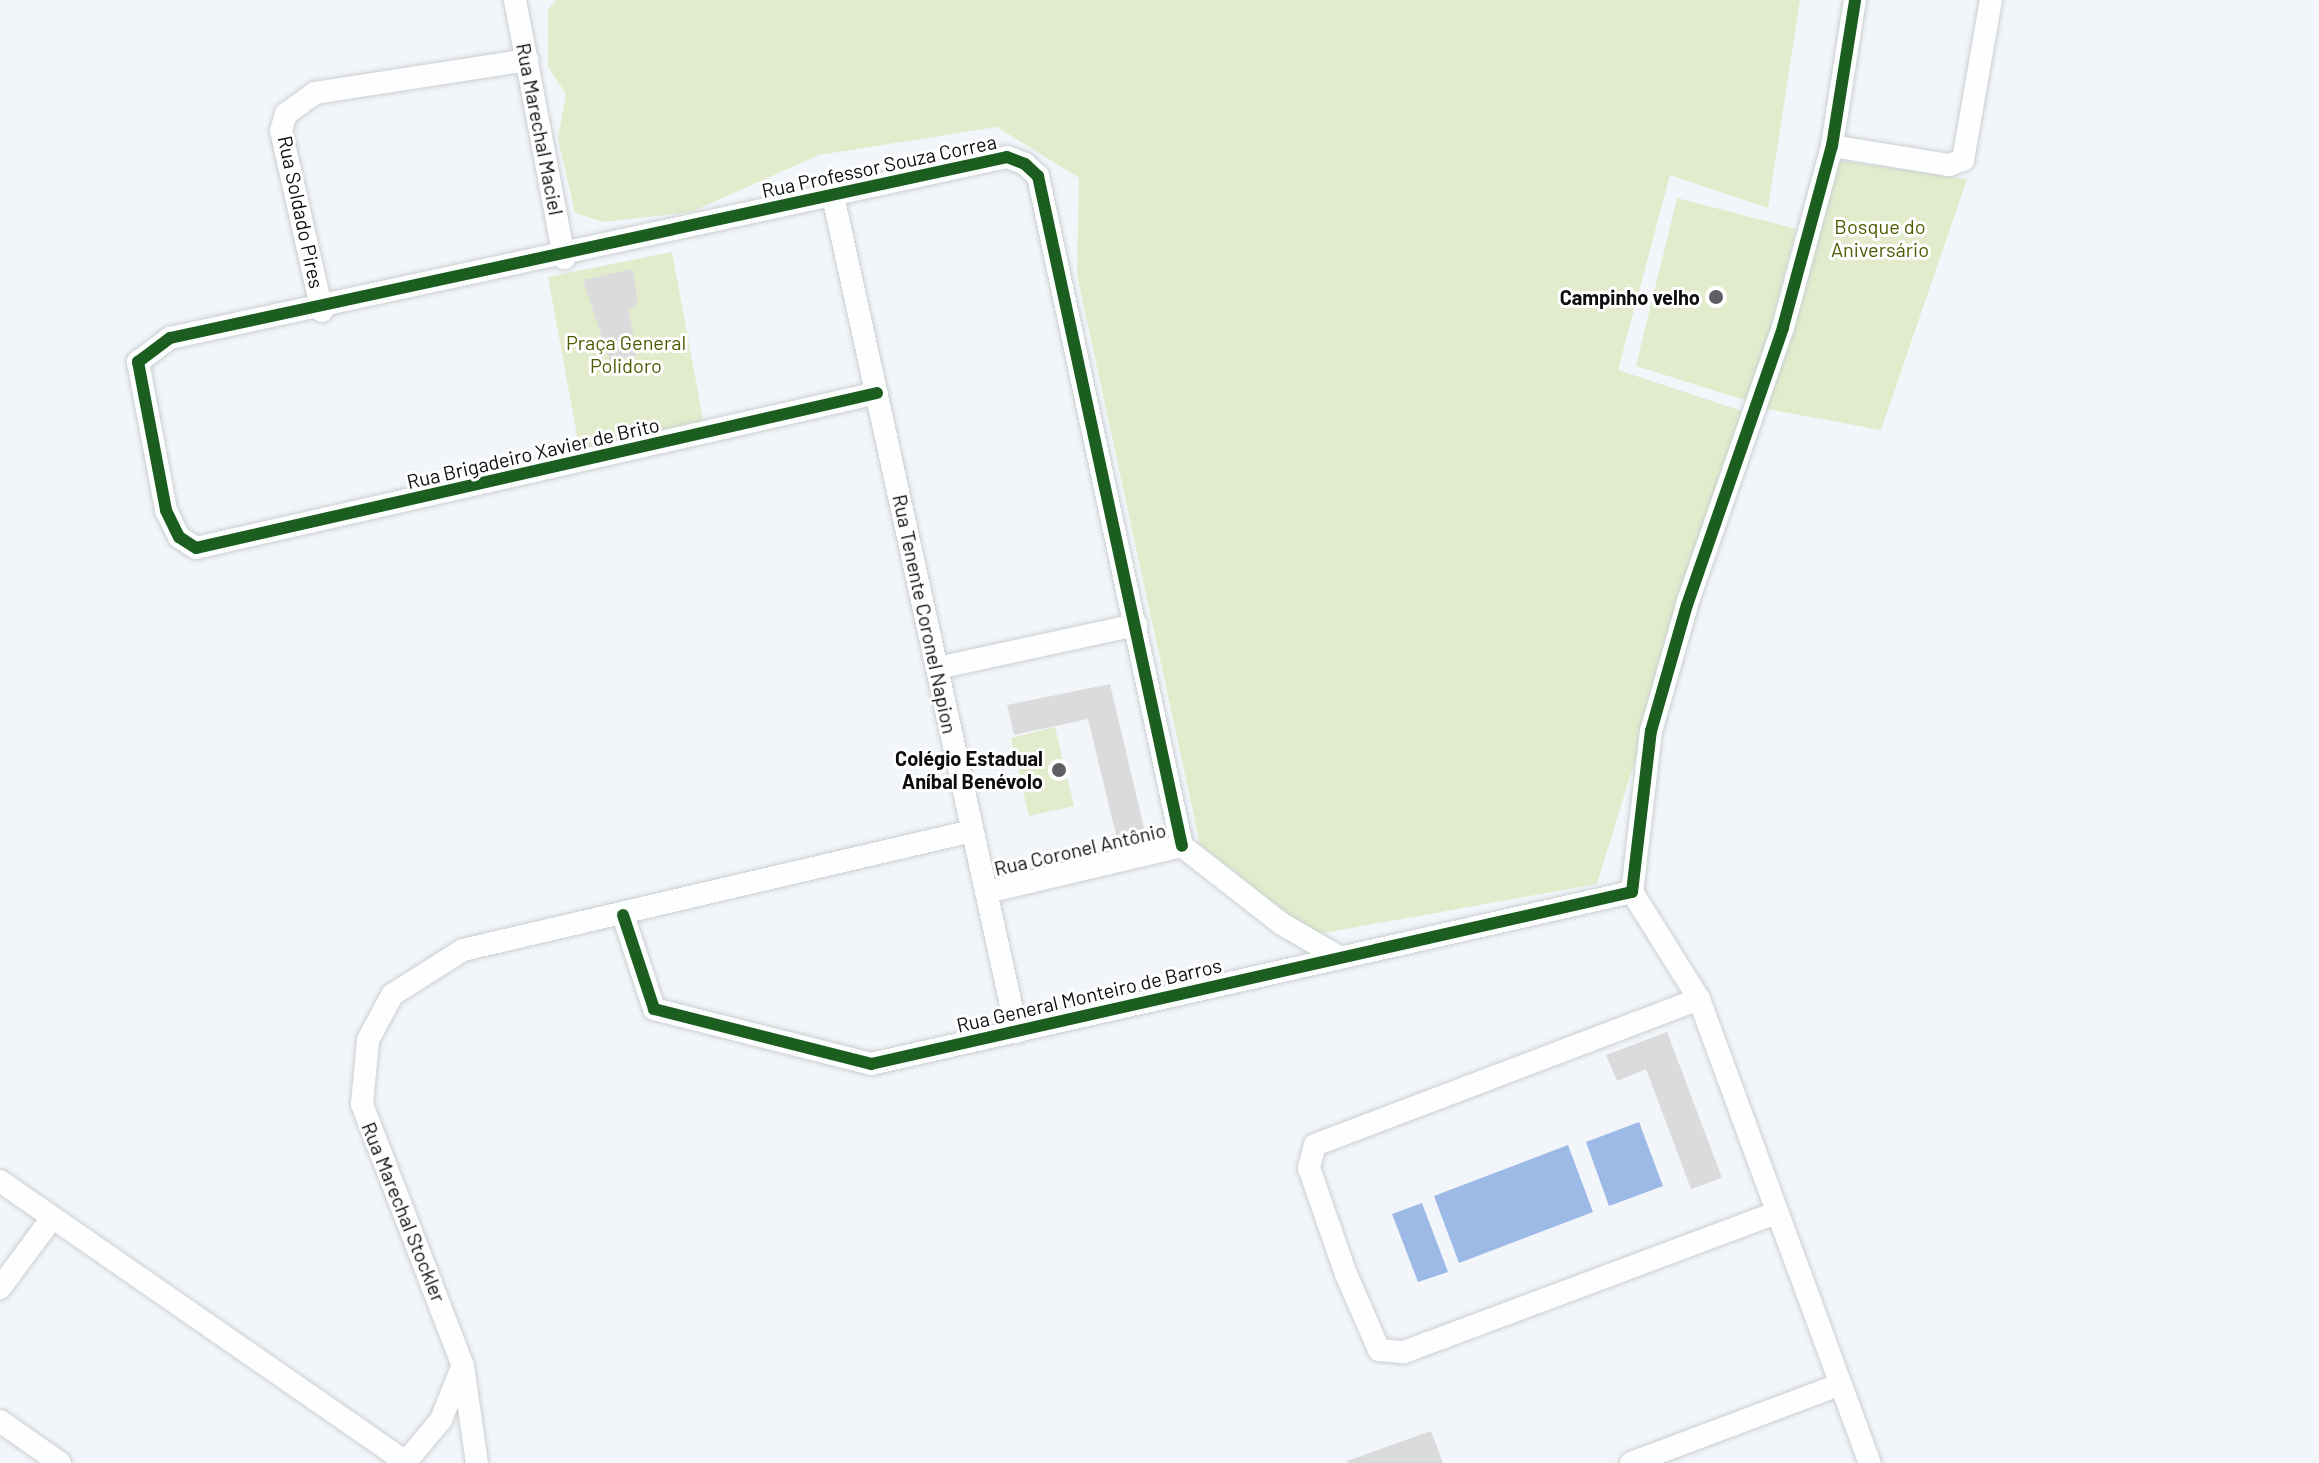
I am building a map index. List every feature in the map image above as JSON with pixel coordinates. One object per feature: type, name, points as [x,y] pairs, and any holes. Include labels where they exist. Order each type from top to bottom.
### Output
[{"type":"street","name":"Rua Marechal Maciel","points":[[515,0],[564,258]]},
{"type":"street","points":[[1855,0],[1832,146],[1759,407],[1687,605],[1651,731],[1632,892],[1699,999],[1870,1463]]},
{"type":"street","points":[[1832,146],[1949,165],[1963,160],[1991,0]]},
{"type":"street","name":"Rua Soldado Pires","points":[[322,311],[281,131],[286,114],[315,93],[527,60]]},
{"type":"street","name":"Rua Professor Souza Correa","points":[[196,548],[179,537],[162,495],[138,389],[138,362],[150,349],[170,338],[322,311],[1007,157],[1038,176],[1182,846]]},
{"type":"street","name":"Rua Tenente Coronel Napion","points":[[833,196],[1017,1032]]},
{"type":"street","name":"Rua Brigadeiro Xavier de Brito","points":[[196,548],[877,393]]},
{"type":"street","points":[[938,668],[1136,625]]},
{"type":"street","name":"Rua Marechal Stockler","points":[[477,1463],[476,1435],[463,1366],[369,1135],[361,1079],[368,1040],[392,995],[433,962],[972,831]]},
{"type":"street","name":"Rua Coronel Antônio","points":[[987,892],[1182,846],[1282,924],[1339,957]]},
{"type":"street","name":"Rua General Monteiro de Barros","points":[[623,915],[648,1001],[665,1015],[871,1064],[1632,892]]},
{"type":"street","points":[[1699,999],[1315,1145],[1309,1168],[1346,1274],[1379,1350],[1404,1352],[1776,1213]]},
{"type":"street","points":[[0,1181],[406,1462],[441,1420],[463,1366]]},
{"type":"street","points":[[0,1288],[52,1218]]},
{"type":"street","points":[[1631,1463],[1841,1384]]},
{"type":"street","points":[[441,1420],[476,1435]]},
{"type":"street","points":[[0,1421],[60,1463]]},
{"type":"green space","points":[[556,0],[1800,0],[1768,208],[1670,175],[1618,370],[1742,411],[1597,884],[1312,935],[1200,844],[1077,275],[1079,178],[997,127],[819,155],[691,212],[604,222],[575,213],[558,139],[566,94],[548,67],[548,10]]},
{"type":"green space","name":"Bosque do Aniversário","points":[[1836,160],[1967,179],[1881,430],[1762,408]]},
{"type":"green space","name":"Campinho velho","points":[[1677,198],[1796,229],[1751,402],[1636,366]]},
{"type":"green space","name":"Praça General Polidoro","points":[[672,252],[705,430],[581,457],[548,277]]},
{"type":"green space","points":[[1055,727],[1074,806],[1029,816],[1011,738]]},
{"type":"water","points":[[1639,1122],[1663,1186],[1609,1206],[1586,1142]]},
{"type":"water","points":[[1568,1145],[1593,1212],[1459,1263],[1434,1196]]},
{"type":"water","points":[[1422,1203],[1448,1272],[1418,1282],[1392,1214]]},
{"type":"building","points":[[633,269],[638,304],[629,311],[637,355],[610,361],[583,280]]},
{"type":"building","points":[[1110,684],[1145,832],[1117,839],[1088,719],[1014,735],[1007,705]]},
{"type":"building","points":[[1667,1032],[1722,1178],[1691,1189],[1646,1069],[1617,1081],[1606,1055]]},
{"type":"building","points":[[1431,1431],[1443,1463],[1347,1461]]},
{"type":"cycle path","points":[[623,915],[654,1009],[871,1064],[1632,892],[1651,731],[1687,605],[1783,327],[1832,146],[1855,0]]},
{"type":"cycle path","points":[[877,393],[196,548],[179,537],[166,510],[138,362],[170,338],[1007,157],[1025,164],[1038,176],[1182,846]]},
{"type":"place","name":"Campinho velho","points":[[1716,297]]},
{"type":"place","name":"Colégio Estadual Aníbal Benévolo","points":[[1059,770]]}]
